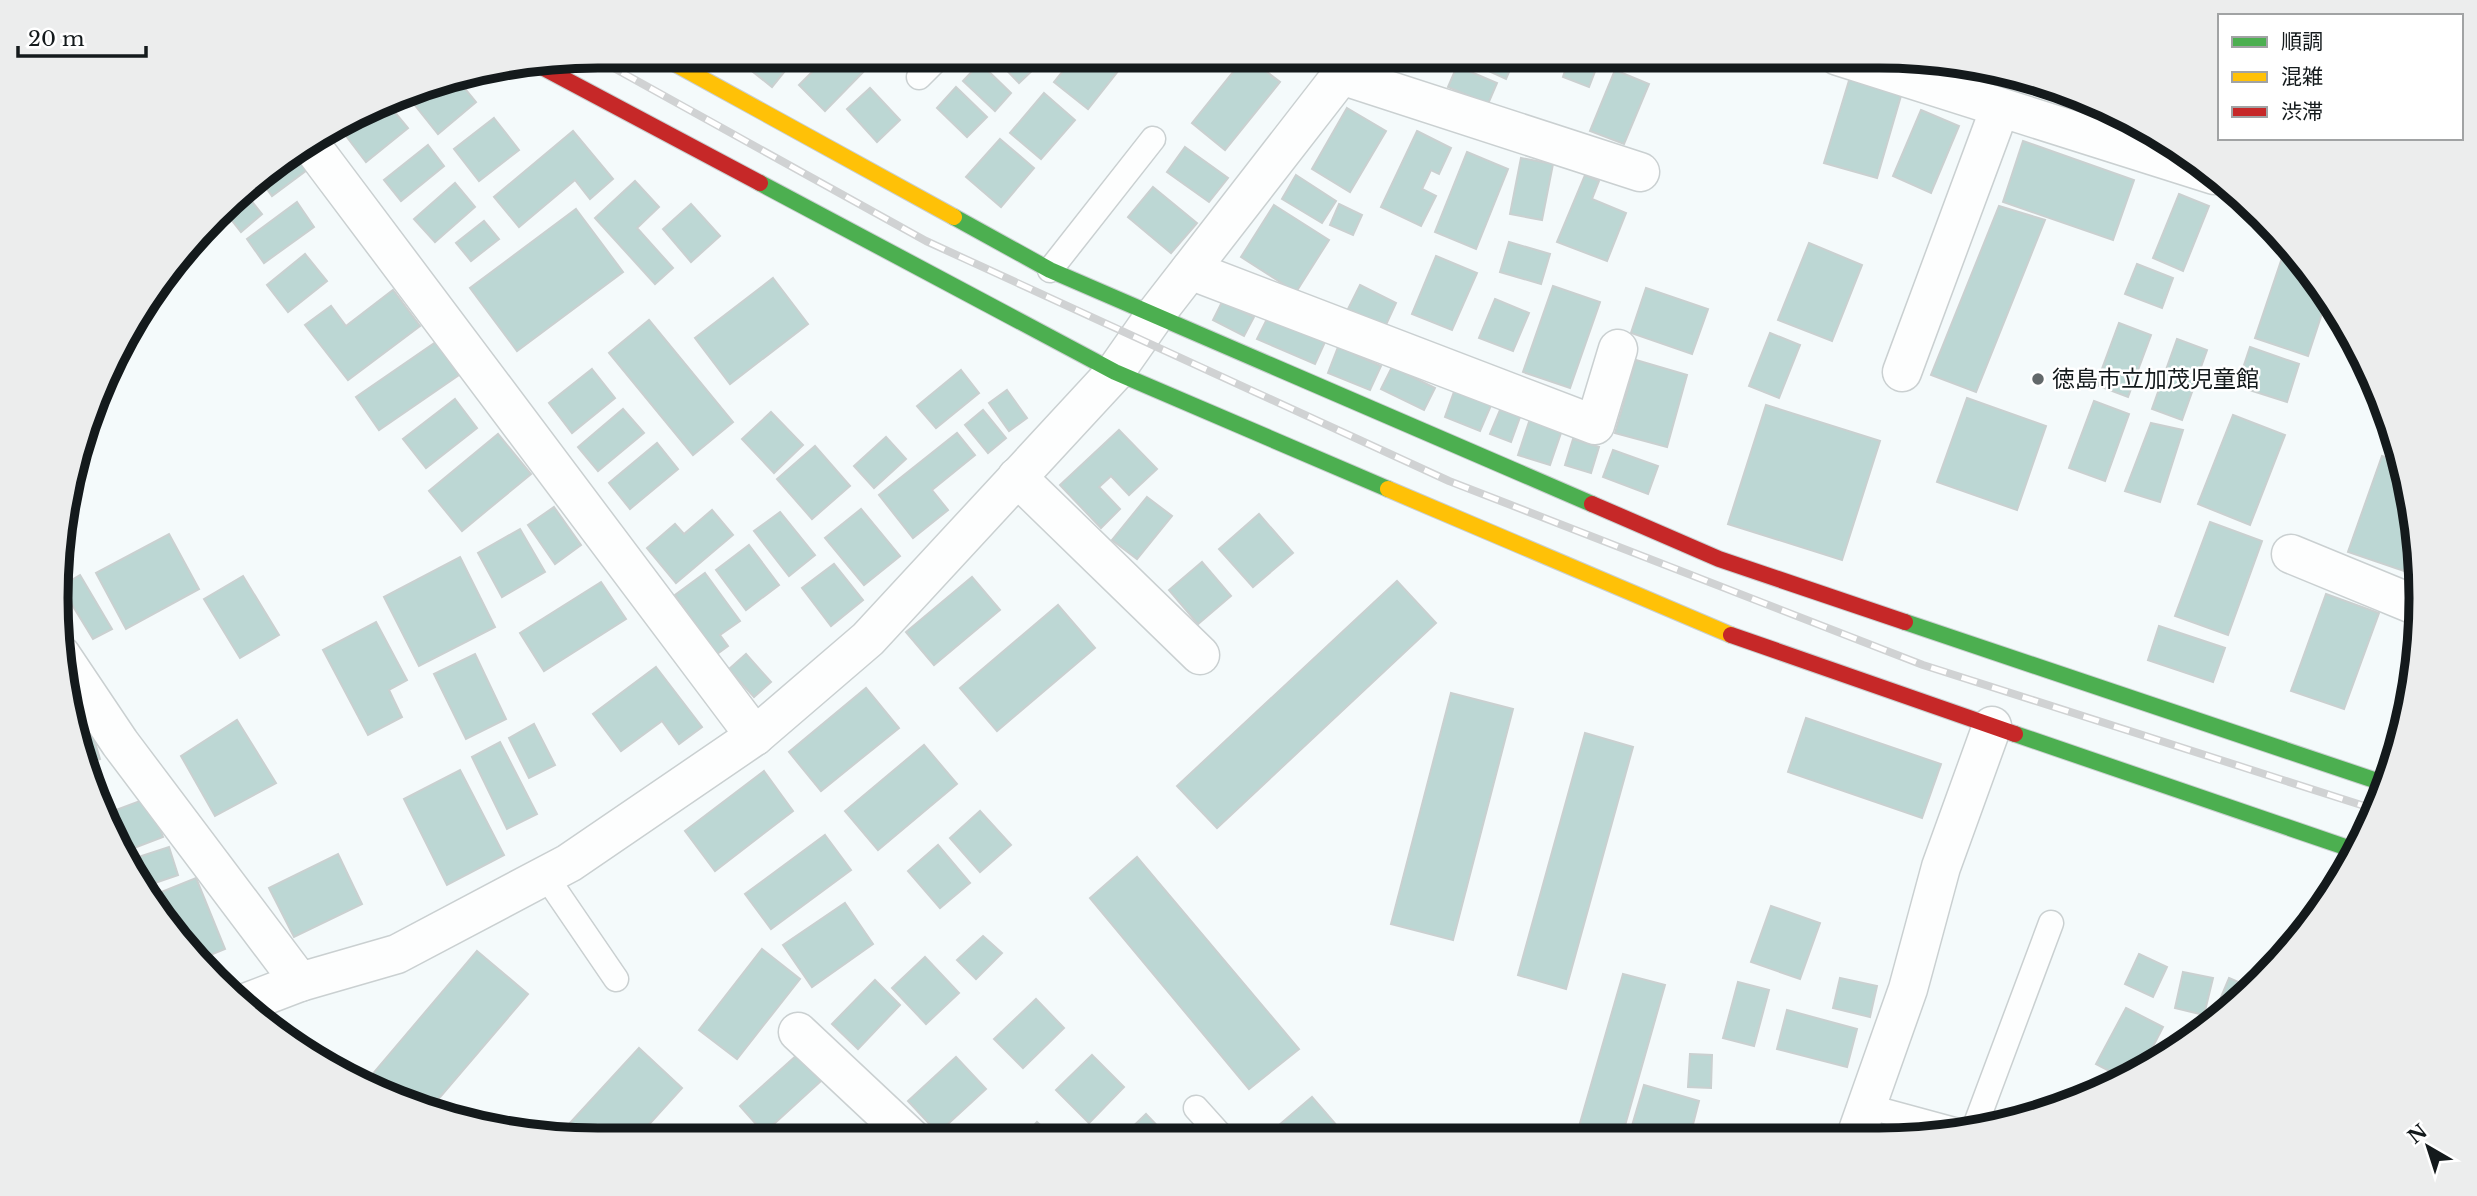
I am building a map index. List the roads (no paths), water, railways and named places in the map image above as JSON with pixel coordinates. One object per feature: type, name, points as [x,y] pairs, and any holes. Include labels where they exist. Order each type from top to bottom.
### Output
[{"type":"street","points":[[683,68],[1050,270],[1719,559],[2376,781]]},
{"type":"street","points":[[254,1000],[300,982],[397,954],[569,863],[755,736],[868,639],[1115,372],[1155,315],[1346,68]]},
{"type":"street","points":[[1356,68],[1640,172]]},
{"type":"street","points":[[1875,68],[2000,108],[2148,143]]},
{"type":"street","points":[[549,71],[1115,372],[1751,644],[2346,847]]},
{"type":"street","points":[[1902,372],[2000,108]]},
{"type":"street","points":[[315,151],[755,736]]},
{"type":"street","points":[[1190,270],[1595,425],[1618,349]]},
{"type":"street","points":[[1017,477],[1200,655]]},
{"type":"street","points":[[2291,554],[2409,602]]},
{"type":"street","points":[[74,674],[120,743],[300,982]]},
{"type":"street","points":[[1861,1121],[1908,989],[1941,867],[1992,726]]},
{"type":"street","points":[[798,1032],[900,1128]]},
{"type":"lane","points":[[919,77],[928,68]]},
{"type":"lane","points":[[1050,270],[1153,139]]},
{"type":"lane","points":[[545,876],[616,979]]},
{"type":"lane","points":[[1978,1119],[2051,923]]},
{"type":"lane","points":[[1196,1108],[1214,1128]]},
{"type":"lane","points":[[1861,1121],[1915,1127]]},
{"type":"railway","points":[[614,68],[926,241],[1449,481],[1923,665],[2366,806]]},
{"type":"place","name":"徳島市立加茂児童館","points":[[2038,379]]}]
